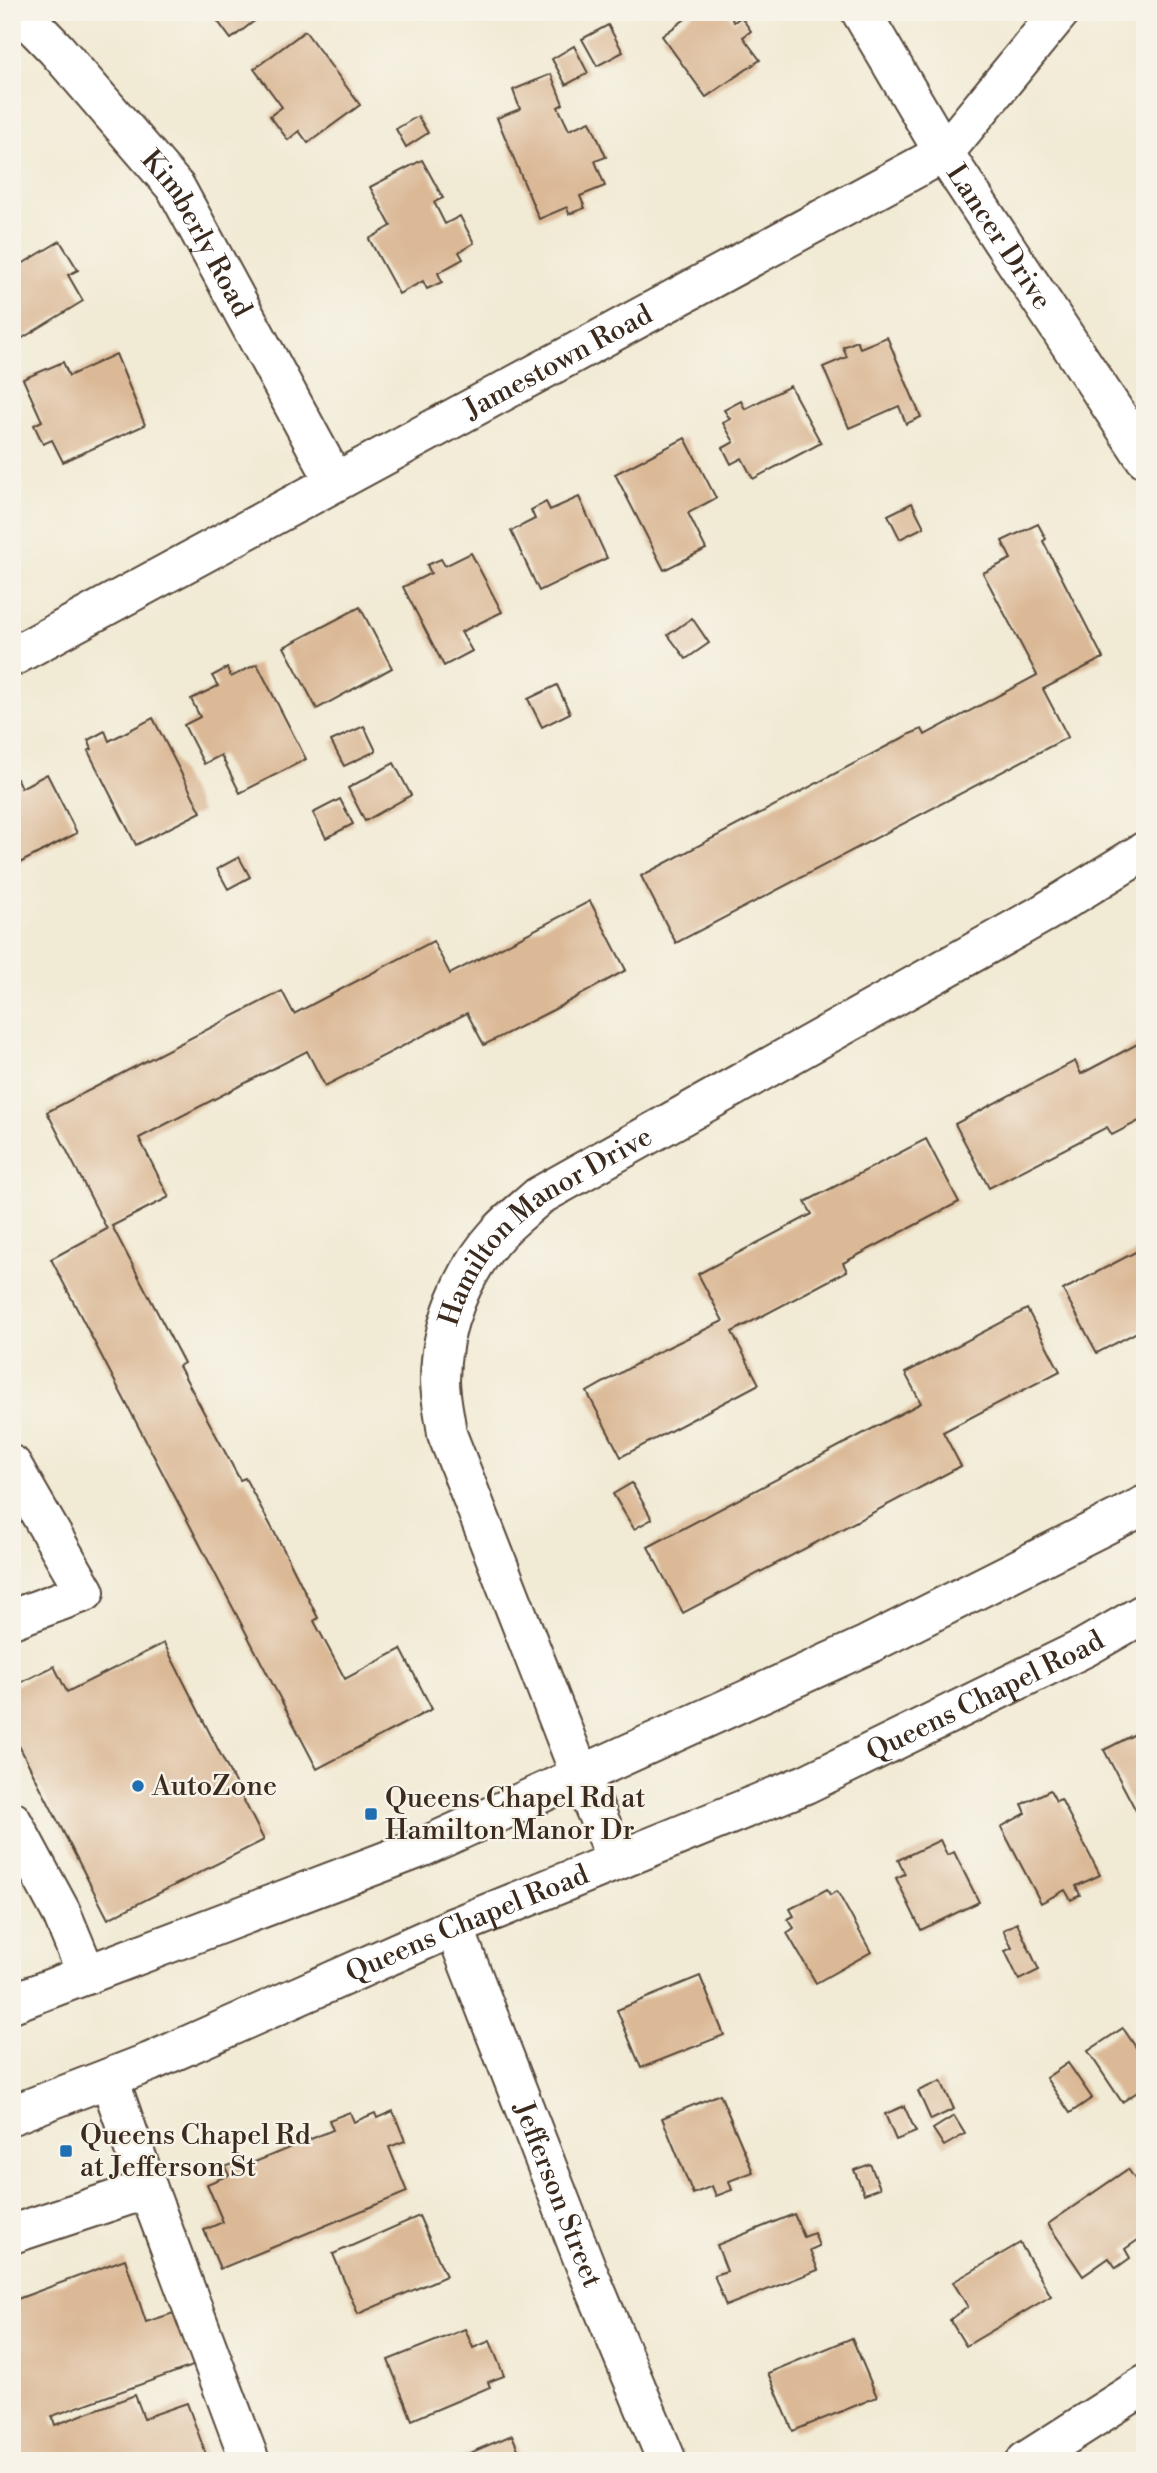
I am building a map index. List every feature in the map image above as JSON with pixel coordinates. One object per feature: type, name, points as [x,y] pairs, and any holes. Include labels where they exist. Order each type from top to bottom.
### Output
[{"type":"street","name":"Kimberly Road","points":[[20,12],[56,49],[176,188],[335,482]]},
{"type":"street","name":"Lancer Drive","points":[[861,12],[944,153],[1145,458]]},
{"type":"street","name":"Jamestown Road","points":[[12,657],[944,153],[1060,12]]},
{"type":"street","name":"Hamilton Manor Drive","points":[[617,1861],[581,1777],[447,1434],[440,1380],[446,1338],[457,1297],[474,1264],[499,1231],[539,1196],[1044,914],[1145,850]]},
{"type":"street","points":[[12,1465],[85,1592],[12,1619]]},
{"type":"street","points":[[12,2004],[423,1847],[867,1645],[1145,1505]]},
{"type":"street","name":"Queens Chapel Road","points":[[12,2115],[109,2078],[454,1927],[806,1784],[1084,1648],[1145,1613]]},
{"type":"street","points":[[12,1822],[61,1912],[87,1975]]},
{"type":"street","name":"Jefferson Street","points":[[454,1927],[586,2267],[667,2461]]},
{"type":"street","points":[[109,2078],[250,2461]]},
{"type":"street","points":[[12,2234],[148,2189]]},
{"type":"street","points":[[1026,2461],[1145,2385]]},
{"type":"building","points":[[211,12],[266,12],[231,39]]},
{"type":"building","points":[[695,12],[727,12],[734,22],[741,17],[751,31],[743,37],[760,60],[706,97],[662,36]]},
{"type":"building","points":[[608,25],[623,52],[597,66],[582,39]]},
{"type":"building","points":[[305,31],[360,105],[308,143],[299,131],[288,140],[270,116],[282,107],[254,69]]},
{"type":"building","points":[[574,46],[588,73],[566,85],[552,59]]},
{"type":"building","points":[[551,74],[563,104],[558,107],[569,130],[590,121],[606,157],[595,161],[605,186],[580,196],[585,208],[569,214],[567,207],[539,219],[497,118],[520,109],[513,90]]},
{"type":"building","points":[[418,116],[428,133],[406,147],[396,129]]},
{"type":"building","points":[[422,160],[443,198],[434,202],[445,224],[460,216],[474,243],[459,252],[463,259],[438,273],[442,282],[427,289],[423,281],[399,294],[369,239],[391,226],[370,187]]},
{"type":"building","points":[[60,241],[78,270],[68,275],[83,301],[16,342],[12,336],[12,270]]},
{"type":"building","points":[[887,337],[921,417],[906,424],[899,406],[849,428],[823,367],[847,357],[843,347],[857,341],[860,348]]},
{"type":"building","points":[[116,354],[145,425],[63,462],[52,440],[43,444],[34,425],[42,421],[23,379],[63,362],[69,376]]},
{"type":"building","points":[[790,386],[821,443],[753,479],[742,458],[731,464],[723,448],[734,442],[723,423],[730,419],[724,410],[741,401],[745,409]]},
{"type":"building","points":[[685,438],[716,498],[688,513],[706,549],[664,570],[615,474]]},
{"type":"building","points":[[579,497],[607,558],[539,591],[511,531],[535,519],[531,510],[546,502],[550,510]]},
{"type":"building","points":[[912,503],[924,527],[900,539],[888,515]]},
{"type":"building","points":[[1038,524],[1046,539],[1043,541],[1103,658],[1043,689],[1068,737],[676,943],[641,876],[910,734],[922,729],[925,735],[1037,675],[983,573],[1011,559],[1002,541]]},
{"type":"building","points":[[471,553],[502,612],[461,632],[472,651],[444,666],[403,587],[431,573],[427,565],[441,559],[445,566]]},
{"type":"building","points":[[360,607],[392,668],[317,709],[284,647]]},
{"type":"building","points":[[692,618],[709,643],[686,659],[668,635]]},
{"type":"building","points":[[257,664],[306,759],[240,793],[221,755],[204,764],[184,725],[200,717],[191,699],[218,686],[212,676],[227,668],[231,677]]},
{"type":"building","points":[[557,685],[570,713],[542,727],[528,699]]},
{"type":"building","points":[[153,718],[201,812],[136,845],[88,751],[92,749],[88,740],[105,731],[109,741]]},
{"type":"building","points":[[364,726],[376,751],[344,766],[331,741]]},
{"type":"building","points":[[394,763],[411,795],[365,821],[348,788]]},
{"type":"building","points":[[47,774],[77,833],[12,867],[12,781],[17,779],[21,788]]},
{"type":"building","points":[[340,799],[353,824],[326,838],[313,813]]},
{"type":"building","points":[[239,857],[250,877],[228,889],[217,869]]},
{"type":"building","points":[[590,901],[626,970],[553,1010],[484,1045],[467,1013],[325,1086],[307,1051],[139,1138],[169,1197],[112,1226],[184,1363],[179,1366],[240,1480],[245,1478],[285,1552],[318,1618],[314,1621],[345,1679],[401,1649],[432,1709],[317,1769],[51,1259],[107,1229],[47,1112],[282,991],[294,1014],[433,941],[450,974]]},
{"type":"building","points":[[1145,1040],[1145,1118],[1112,1135],[1107,1127],[989,1188],[955,1124],[1075,1061],[1081,1074]]},
{"type":"building","points":[[926,1139],[959,1202],[843,1263],[847,1271],[732,1332],[759,1384],[621,1457],[587,1392],[654,1354],[723,1321],[698,1274],[812,1214],[805,1202]]},
{"type":"building","points":[[1145,1247],[1145,1328],[1097,1353],[1063,1290]]},
{"type":"building","points":[[1027,1309],[1060,1371],[943,1432],[961,1466],[683,1613],[648,1547],[921,1403],[905,1373]]},
{"type":"building","points":[[632,1483],[652,1519],[634,1529],[613,1494]]},
{"type":"building","name":"AutoZone","points":[[164,1643],[264,1840],[108,1919],[12,1732],[12,1687],[54,1666],[67,1692]]},
{"type":"building","points":[[1145,1729],[1145,1820],[1142,1822],[1104,1750]]},
{"type":"building","points":[[1050,1790],[1056,1801],[1061,1799],[1100,1875],[1076,1886],[1080,1895],[1071,1900],[1065,1890],[1041,1903],[1001,1827],[1026,1813],[1022,1804]]},
{"type":"building","points":[[940,1840],[947,1855],[954,1852],[979,1902],[921,1930],[896,1878],[905,1874],[898,1860]]},
{"type":"building","points":[[827,1889],[830,1895],[837,1891],[871,1952],[816,1983],[787,1933],[794,1928],[788,1919],[794,1916],[790,1909]]},
{"type":"building","points":[[1017,1923],[1039,1970],[1019,1980],[1005,1951],[1012,1948],[1003,1930]]},
{"type":"building","points":[[700,1976],[724,2035],[641,2068],[617,2010]]},
{"type":"building","points":[[1123,2028],[1145,2061],[1145,2087],[1122,2102],[1088,2051]]},
{"type":"building","points":[[1068,2063],[1092,2098],[1070,2113],[1046,2078]]},
{"type":"building","points":[[941,2081],[954,2109],[931,2120],[918,2091]]},
{"type":"building","points":[[720,2094],[753,2172],[729,2181],[732,2190],[716,2196],[712,2186],[693,2194],[662,2118]]},
{"type":"building","points":[[904,2106],[916,2132],[896,2140],[885,2114]]},
{"type":"building","points":[[393,2111],[405,2141],[389,2147],[407,2192],[220,2269],[204,2230],[223,2222],[207,2184],[229,2175],[225,2167],[243,2160],[245,2166],[333,2130],[329,2120],[350,2112],[354,2122],[375,2113],[377,2118]]},
{"type":"building","points":[[954,2116],[965,2134],[944,2146],[933,2129]]},
{"type":"building","points":[[870,2164],[880,2188],[864,2194],[854,2170]]},
{"type":"building","points":[[1128,2169],[1145,2193],[1145,2235],[1125,2249],[1130,2258],[1116,2268],[1109,2258],[1083,2276],[1048,2224]]},
{"type":"building","points":[[794,2214],[804,2237],[814,2233],[819,2246],[810,2250],[818,2270],[726,2306],[714,2275],[727,2271],[717,2245]]},
{"type":"building","points":[[419,2216],[446,2276],[358,2314],[333,2254]]},
{"type":"building","points":[[1020,2243],[1051,2296],[966,2346],[950,2320],[968,2307],[953,2282]]},
{"type":"building","points":[[125,2259],[146,2322],[180,2311],[198,2364],[52,2416],[55,2425],[135,2395],[144,2418],[187,2403],[208,2460],[12,2461],[12,2301]]},
{"type":"building","points":[[465,2329],[473,2348],[490,2341],[504,2376],[488,2382],[490,2387],[412,2420],[388,2360]]},
{"type":"building","points":[[852,2338],[877,2397],[793,2431],[768,2373]]},
{"type":"building","points":[[512,2435],[523,2461],[451,2461]]},
{"type":"place","name":"AutoZone","points":[[138,1786]]},
{"type":"place","name":"Queens Chapel Rd at Hamilton Manor Dr","points":[[371,1814]]},
{"type":"place","name":"Queens Chapel Rd at Jefferson St","points":[[66,2151]]}]
